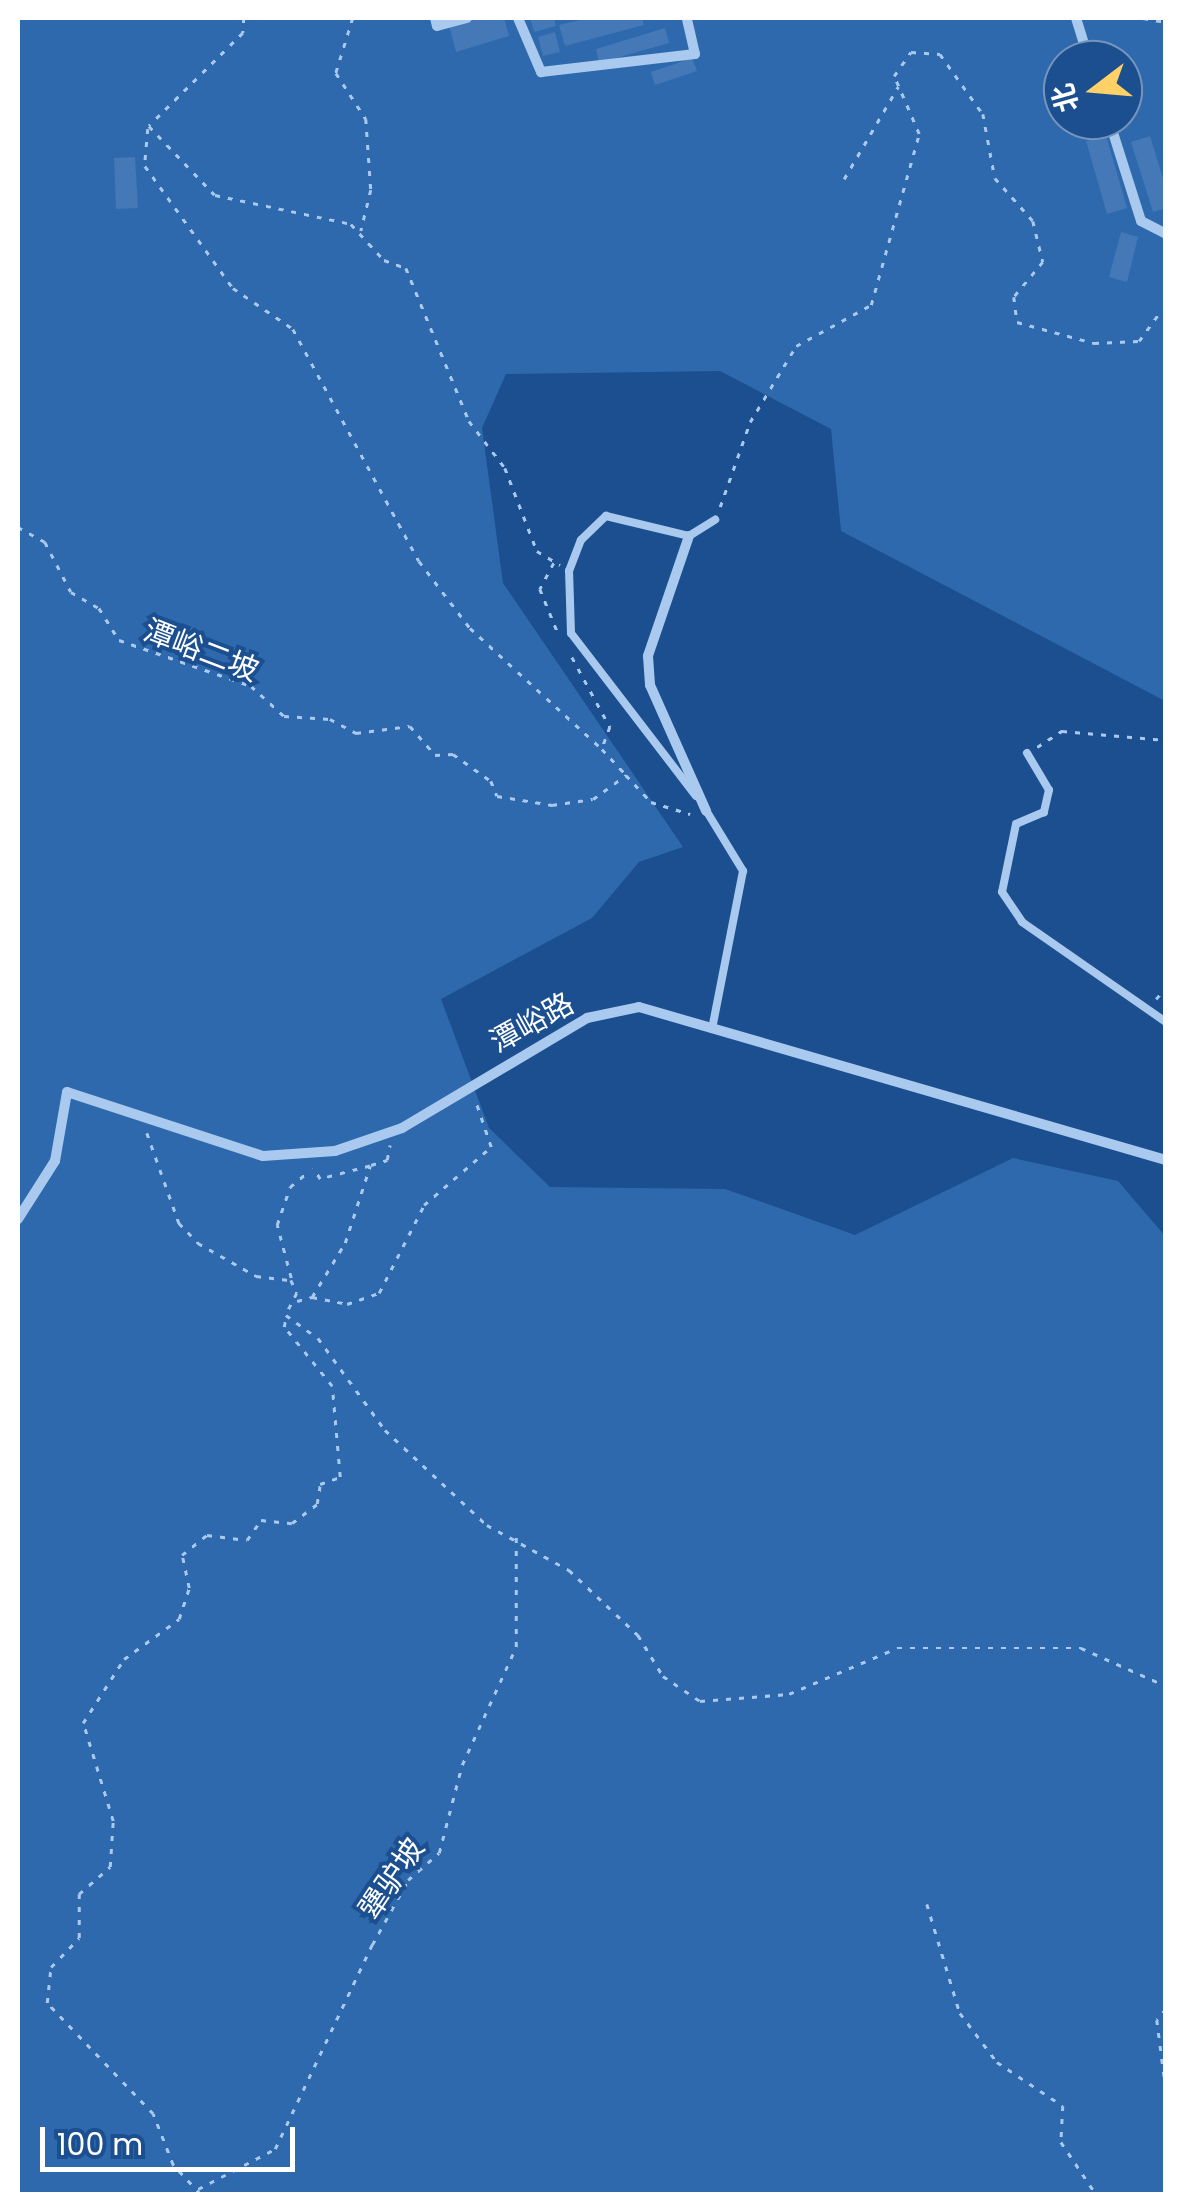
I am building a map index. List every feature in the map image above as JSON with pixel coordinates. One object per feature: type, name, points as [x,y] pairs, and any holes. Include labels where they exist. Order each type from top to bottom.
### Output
[{"type":"street","points":[[435,18],[438,26],[467,18]]},
{"type":"street","points":[[518,18],[541,72],[696,54],[687,18]]},
{"type":"street","points":[[1116,140],[1142,221],[1166,234]]},
{"type":"street","points":[[689,536],[648,656],[650,686],[706,811]]},
{"type":"street","name":"潭峪路","points":[[18,1219],[55,1161],[67,1092],[262,1156],[335,1151],[394,1130],[588,1018],[639,1007],[1166,1160]]},
{"type":"lane","points":[[712,1028],[743,871],[706,811],[571,632],[569,571],[581,540],[606,516],[689,536],[715,520]]},
{"type":"lane","points":[[1027,753],[1049,790],[1044,812],[1016,824],[1002,892],[1034,931],[1166,1022]]},
{"type":"path","points":[[244,18],[243,33],[199,80],[178,87],[149,126],[144,166],[233,288],[293,329],[419,560],[470,628],[626,775],[680,816],[706,811]]},
{"type":"path","points":[[353,18],[336,74],[366,119],[372,190],[360,234]]},
{"type":"path","points":[[1143,18],[1166,22]]},
{"type":"path","points":[[715,520],[750,422],[796,346],[871,305],[919,134],[894,76],[911,52],[940,54],[983,114],[995,178],[1033,222],[1043,262],[1014,297],[1016,322],[1094,344],[1139,342],[1162,309],[1166,280]]},
{"type":"path","points":[[844,179],[898,86]]},
{"type":"path","points":[[149,126],[216,194],[351,224],[406,268],[469,422],[505,468],[537,551],[569,571]]},
{"type":"path","points":[[1162,309],[1166,319]]},
{"type":"path","name":"潭峪二坡","points":[[18,527],[45,542],[70,592],[100,608],[120,640],[251,686],[284,716],[330,719],[356,733],[410,726],[436,754],[454,754],[491,781],[497,796],[552,806],[605,796],[626,775]]},
{"type":"path","points":[[555,562],[540,589],[610,728],[602,749]]},
{"type":"path","points":[[1027,753],[1062,731],[1166,740]]},
{"type":"path","points":[[1149,1009],[1166,987]]},
{"type":"path","points":[[295,1301],[312,1297],[347,1304],[379,1293],[424,1205],[477,1168],[491,1148],[470,1086]]},
{"type":"path","points":[[142,1115],[179,1223],[256,1276],[291,1280]]},
{"type":"path","points":[[313,1168],[320,1179],[387,1160],[394,1130]]},
{"type":"path","points":[[198,2192],[173,2165],[153,2114],[48,2003],[51,1967],[80,1938],[79,1894],[110,1868],[113,1821],[83,1722],[124,1659],[178,1619],[188,1588],[182,1555],[207,1534],[246,1540],[261,1520],[292,1523],[317,1504],[320,1484],[340,1477],[332,1386],[284,1328],[286,1315],[295,1301],[277,1225],[290,1187],[335,1151]]},
{"type":"path","points":[[312,1297],[345,1244],[370,1166]]},
{"type":"path","points":[[286,1315],[318,1338],[385,1430],[487,1525],[516,1536],[569,1570],[638,1634],[663,1676],[700,1701],[789,1694],[898,1648],[1081,1648],[1166,1686]]},
{"type":"path","name":"犟驴坡","points":[[198,2192],[275,2149],[398,1896],[439,1853],[462,1765],[516,1647],[516,1536]]},
{"type":"path","points":[[927,1904],[960,2013],[997,2062],[1064,2106],[1061,2142],[1096,2194]]},
{"type":"path","points":[[1166,2008],[1157,2020],[1166,2090]]},
{"type":"shaded area","points":[[18,18],[1165,18],[1165,701],[841,531],[831,429],[720,371],[506,374],[482,428],[503,583],[683,847],[639,862],[592,918],[441,999],[489,1128],[550,1187],[725,1189],[855,1235],[1013,1158],[1118,1181],[1165,1236],[1165,2194],[18,2194]]},
{"type":"building","points":[[476,18],[504,18],[509,36],[456,52],[449,25]]},
{"type":"building","points":[[530,18],[554,18],[556,26],[534,32]]},
{"type":"building","points":[[588,18],[642,18],[644,25],[565,46],[559,25]]},
{"type":"building","points":[[665,28],[669,43],[599,63],[596,49]]},
{"type":"building","points":[[555,32],[560,52],[543,56],[538,37]]},
{"type":"building","points":[[692,58],[697,71],[655,85],[651,72]]},
{"type":"building","points":[[1150,136],[1166,188],[1166,208],[1153,212],[1131,142]]},
{"type":"building","points":[[1107,140],[1127,208],[1107,214],[1086,141]]},
{"type":"building","points":[[135,157],[138,208],[116,209],[114,158]]},
{"type":"building","points":[[1121,232],[1138,237],[1127,282],[1109,277]]}]
